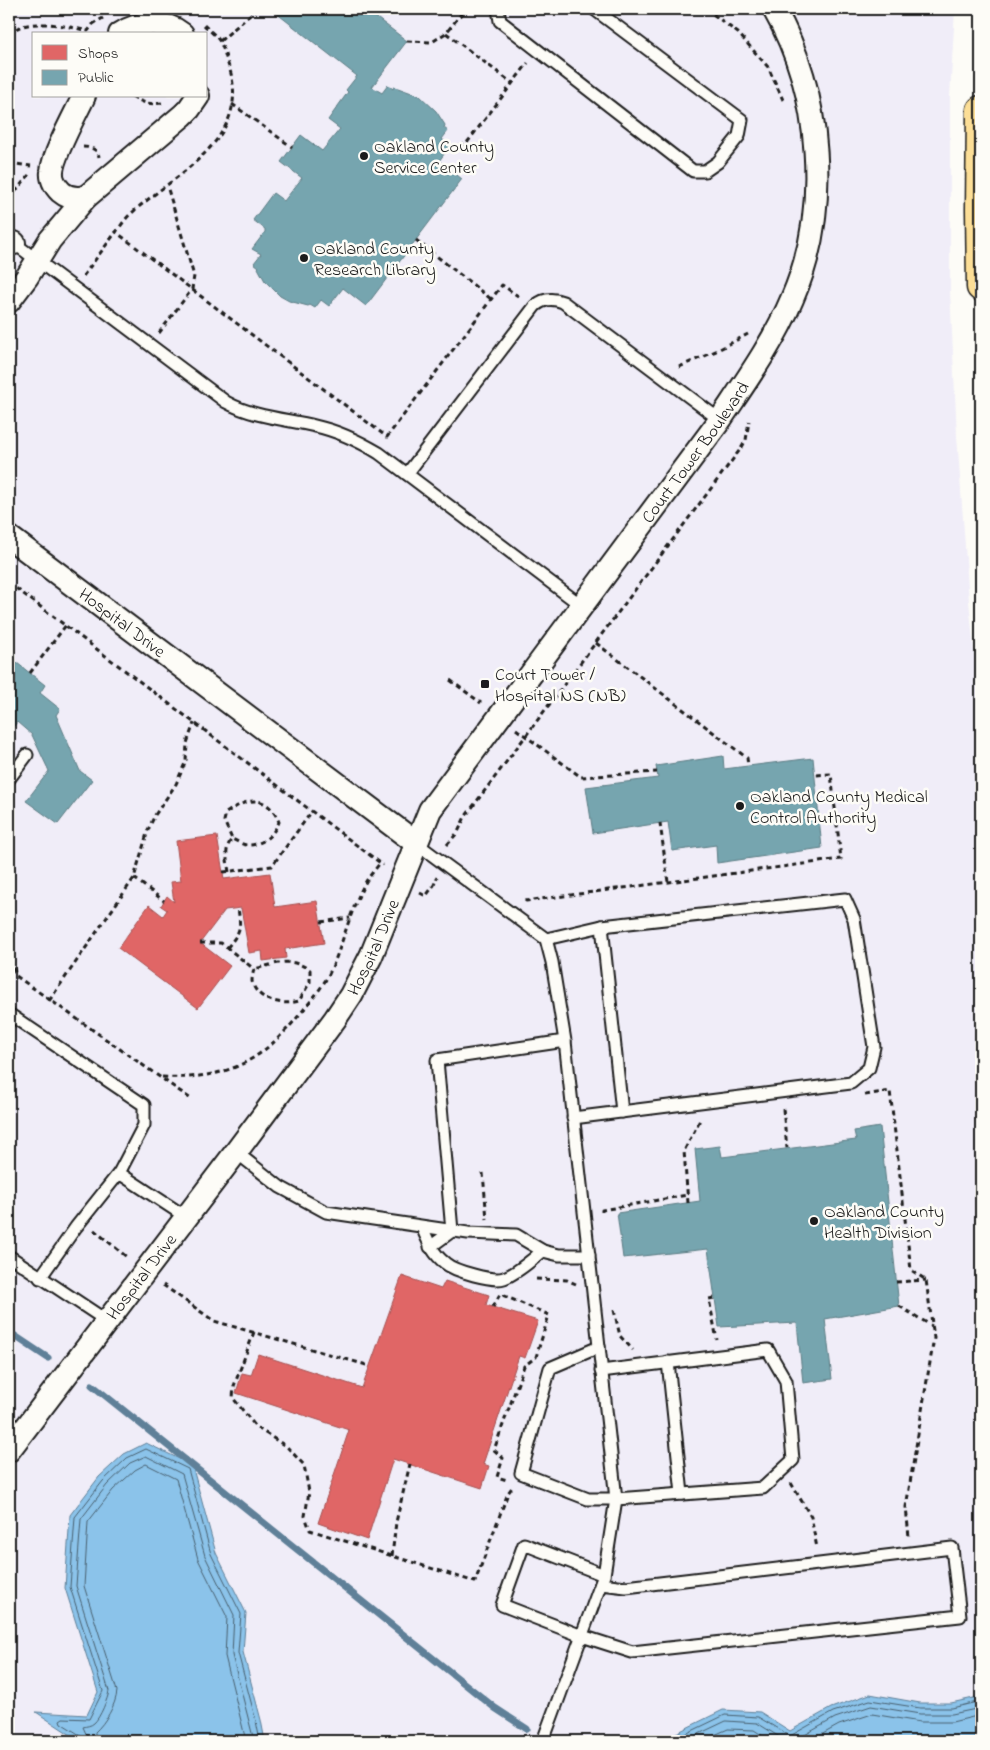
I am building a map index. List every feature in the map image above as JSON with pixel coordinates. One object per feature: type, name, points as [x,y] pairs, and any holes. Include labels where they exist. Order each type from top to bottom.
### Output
[{"type":"main road","points":[[981,110],[981,287]]},
{"type":"street","name":"Court Tower Boulevard","points":[[416,843],[430,810],[498,716],[720,420],[768,346],[788,309],[804,265],[813,224],[816,188],[814,139],[808,97],[795,55],[774,9]]},
{"type":"street","points":[[123,32],[131,27],[142,24],[154,24],[173,28],[190,27]]},
{"type":"street","points":[[83,98],[55,158],[52,172],[55,185],[62,193],[72,198],[86,197]]},
{"type":"street","points":[[9,301],[50,240],[86,197],[183,115],[196,98]]},
{"type":"street","name":"Hospital Drive","points":[[9,538],[416,843],[371,956],[351,995],[236,1152],[9,1450]]},
{"type":"lane","points":[[498,9],[500,21],[693,171],[705,171],[718,162],[738,136],[742,120],[594,9]]},
{"type":"lane","points":[[11,243],[226,402],[249,412],[317,426],[349,437],[379,453],[582,606]]},
{"type":"lane","points":[[408,474],[535,306],[543,300],[549,299],[563,302],[720,420]]},
{"type":"lane","points":[[9,779],[27,755]]},
{"type":"lane","points":[[416,843],[546,939],[552,962],[565,1041],[616,1499],[603,1580],[543,1741]]},
{"type":"lane","points":[[546,939],[602,926],[845,900],[854,919],[874,1047],[869,1068],[851,1082],[574,1118]]},
{"type":"lane","points":[[602,926],[622,1112]]},
{"type":"lane","points":[[9,1014],[144,1105],[144,1125],[119,1173],[40,1278]]},
{"type":"lane","points":[[452,1231],[437,1060],[565,1041]]},
{"type":"lane","points":[[236,1152],[280,1187],[326,1212],[468,1234],[516,1235],[543,1251],[559,1255],[588,1256]]},
{"type":"lane","points":[[119,1173],[186,1217]]},
{"type":"lane","points":[[422,1227],[430,1247],[446,1264],[488,1279],[503,1279],[543,1251]]},
{"type":"lane","points":[[430,1247],[452,1231]]},
{"type":"lane","points":[[9,1256],[107,1321]]},
{"type":"lane","points":[[599,1347],[550,1368],[521,1474],[588,1499],[616,1499],[763,1488],[793,1460],[786,1381],[768,1350],[601,1371]]},
{"type":"lane","points":[[668,1362],[682,1494]]},
{"type":"lane","points":[[524,1544],[603,1580],[626,1587],[819,1564],[952,1548],[960,1616],[632,1652],[582,1636],[502,1605],[524,1544]]},
{"type":"path","points":[[220,41],[257,9]]},
{"type":"path","points":[[407,40],[432,42],[446,33],[465,9]]},
{"type":"path","points":[[706,9],[738,33],[768,67],[787,110]]},
{"type":"path","points":[[9,35],[13,30],[26,24],[64,26],[87,32],[93,24],[110,14]]},
{"type":"path","points":[[446,33],[512,83]]},
{"type":"path","points":[[74,289],[132,212],[167,186],[210,149],[226,123],[232,104],[233,80],[220,41],[208,35]]},
{"type":"path","points":[[450,146],[466,144],[537,50]]},
{"type":"path","points":[[135,98],[142,103],[152,105],[162,103]]},
{"type":"path","points":[[232,104],[292,148]]},
{"type":"path","points":[[76,150],[90,147],[98,154],[100,160]]},
{"type":"path","points":[[9,163],[34,167]]},
{"type":"path","points":[[150,346],[192,290],[194,276],[167,186]]},
{"type":"path","points":[[116,232],[388,437],[502,285],[521,298],[527,294]]},
{"type":"path","points":[[416,240],[491,299]]},
{"type":"path","points":[[677,368],[732,343],[752,330]]},
{"type":"path","points":[[455,850],[447,844],[458,832],[464,817],[745,444],[751,415]]},
{"type":"path","points":[[9,583],[388,868]]},
{"type":"path","points":[[30,673],[66,625]]},
{"type":"path","points":[[596,643],[747,758],[748,766]]},
{"type":"path","points":[[450,680],[581,777],[657,772]]},
{"type":"path","points":[[49,1001],[134,878],[148,830],[155,815],[176,784],[186,761],[186,743],[194,722]]},
{"type":"path","points":[[518,896],[526,901],[841,859],[831,774],[815,775]]},
{"type":"path","points":[[247,802],[261,802],[270,806],[279,822],[276,830],[268,837],[262,842],[247,845],[232,839],[224,821],[226,813],[234,806],[247,802]]},
{"type":"path","points":[[222,872],[272,866],[312,811]]},
{"type":"path","points":[[660,823],[668,882]]},
{"type":"path","points":[[229,872],[226,854],[232,839]]},
{"type":"path","points":[[162,1077],[188,1078],[213,1075],[248,1062],[265,1051],[284,1034],[320,990],[337,955],[365,883],[380,863]]},
{"type":"path","points":[[134,878],[164,901]]},
{"type":"path","points":[[418,891],[426,896],[434,885]]},
{"type":"path","points":[[228,948],[240,928],[238,908]]},
{"type":"path","points":[[320,922],[350,918]]},
{"type":"path","points":[[200,943],[221,943],[254,969]]},
{"type":"path","points":[[9,960],[12,963],[16,976],[191,1099]]},
{"type":"path","points":[[280,963],[299,963],[310,970],[310,982],[299,1001],[289,1004],[272,1001],[257,992],[252,981],[254,969],[280,963]]},
{"type":"path","points":[[861,1095],[890,1091],[911,1270],[926,1280],[934,1338],[906,1508],[911,1553]]},
{"type":"path","points":[[783,1106],[787,1148]]},
{"type":"path","points":[[688,1203],[684,1151],[701,1117],[692,1118]]},
{"type":"path","points":[[603,1219],[602,1210],[687,1195]]},
{"type":"path","points":[[82,1220],[145,1272],[182,1300],[214,1320],[370,1366]]},
{"type":"path","points":[[528,1279],[567,1280],[578,1285],[592,1284]]},
{"type":"path","points":[[896,1282],[926,1280]]},
{"type":"path","points":[[254,1332],[234,1386],[233,1398],[256,1427],[287,1447],[304,1465],[308,1492],[305,1516],[310,1530],[475,1582],[508,1494],[515,1483],[497,1477],[503,1458],[494,1450],[524,1366],[536,1357],[550,1315],[500,1294],[493,1307]]},
{"type":"path","points":[[511,1300],[514,1294]]},
{"type":"path","points":[[711,1341],[717,1340],[709,1299],[714,1298]]},
{"type":"path","points":[[613,1303],[620,1336],[632,1350],[640,1349]]},
{"type":"path","points":[[898,1306],[932,1326]]},
{"type":"path","points":[[392,1556],[396,1522],[410,1464]]},
{"type":"path","points":[[782,1470],[811,1517],[819,1564]]},
{"type":"shaded area","points":[[9,9],[955,9],[950,97],[950,290],[957,436],[969,601],[981,719],[981,1741],[9,1741]]},
{"type":"water","points":[[146,1443],[192,1465],[216,1553],[246,1613],[243,1652],[265,1741],[80,1741],[36,1712],[87,1715],[98,1692],[65,1588],[70,1515],[99,1477],[124,1454]]},
{"type":"water","points":[[981,1693],[981,1741],[660,1741],[723,1710],[760,1712],[790,1731],[831,1708],[870,1694],[920,1703],[951,1703],[978,1697]]},
{"type":"building: Shops","points":[[217,836],[224,879],[270,873],[275,907],[317,901],[324,943],[285,949],[286,958],[263,961],[262,951],[249,953],[241,908],[225,910],[200,943],[230,966],[198,1008],[118,948],[149,905],[163,916],[167,910],[161,906],[167,896],[174,902],[171,882],[181,881],[176,841]]},
{"type":"building: Shops","points":[[402,1276],[441,1289],[445,1281],[489,1295],[486,1305],[538,1321],[525,1358],[519,1356],[483,1464],[489,1466],[482,1488],[393,1459],[367,1540],[318,1523],[349,1430],[236,1393],[242,1373],[251,1375],[258,1354],[362,1388]]},
{"type":"building: Public","name":"Oakland County Service Center","points":[[271,9],[365,9],[407,41],[372,87],[382,93],[388,85],[393,89],[394,87],[398,88],[420,96],[436,111],[445,125],[444,128],[448,131],[442,139],[450,146],[439,161],[462,179],[366,306],[343,288],[329,306],[321,300],[315,308],[310,305],[289,301],[280,296],[265,281],[259,267],[254,263],[261,254],[252,249],[265,232],[265,229],[253,220],[273,193],[284,201],[302,178],[281,162],[301,135],[322,151],[340,129],[328,120],[357,76]]},
{"type":"building: Public","points":[[12,659],[45,685],[40,693],[60,709],[56,715],[80,771],[92,780],[58,824],[26,801],[49,771],[32,735],[17,722],[9,733],[9,663]]},
{"type":"building: Public","points":[[723,756],[724,769],[813,758],[822,848],[717,863],[716,845],[672,851],[668,822],[593,833],[586,787],[658,778],[656,766]]},
{"type":"building: Public","points":[[880,1127],[899,1306],[825,1319],[832,1379],[803,1383],[797,1323],[719,1327],[708,1249],[623,1258],[617,1213],[700,1201],[695,1149],[720,1146],[722,1157],[856,1140],[854,1131]]},
{"type":"waterway","points":[[9,1332],[48,1358]]},
{"type":"waterway","points":[[92,1385],[495,1708],[527,1729]]},
{"type":"place","name":"Oakland County Service Center","points":[[364,156]]},
{"type":"place","name":"Oakland County Research Library","points":[[304,258]]},
{"type":"place","name":"Court Tower / Hospital NS (NB)","points":[[485,684]]},
{"type":"place","name":"Oakland County Medical Control Authority","points":[[740,806]]},
{"type":"place","name":"Oakland County Health Division","points":[[814,1221]]}]
